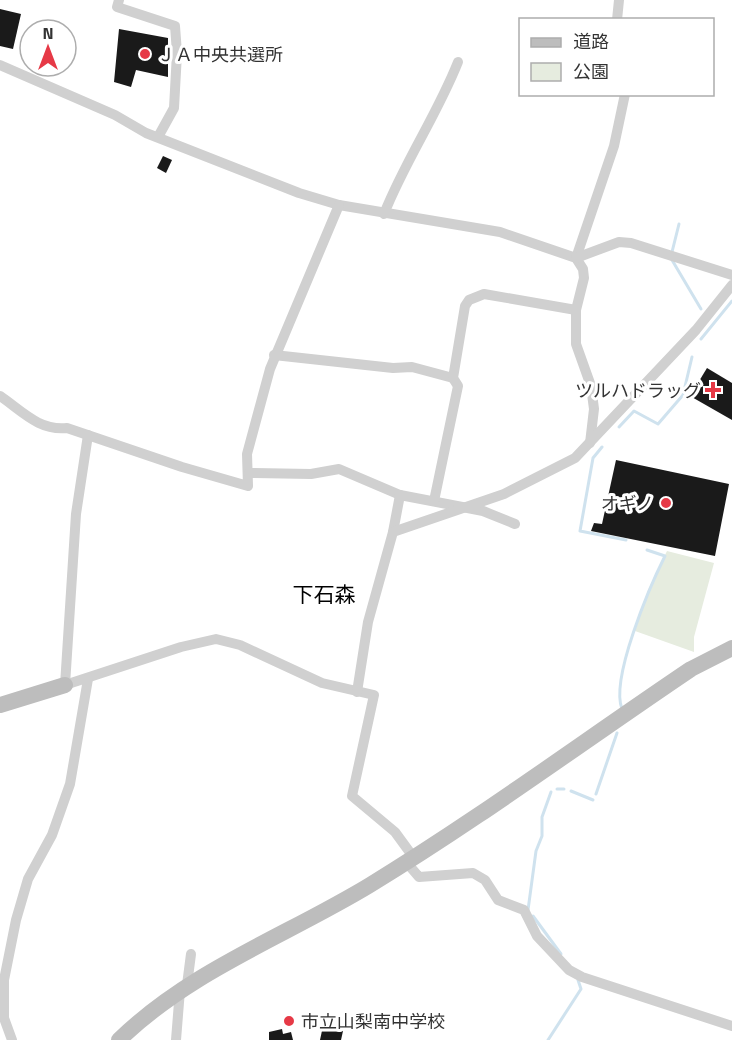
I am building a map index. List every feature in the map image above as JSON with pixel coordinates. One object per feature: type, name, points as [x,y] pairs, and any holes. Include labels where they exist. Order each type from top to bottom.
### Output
[{"type":"street","points":[[119,0],[117,7],[175,26],[177,53],[174,108],[158,137]]},
{"type":"street","points":[[617,18],[619,0]]},
{"type":"street","points":[[384,214],[413,151],[443,100],[458,62]]},
{"type":"street","points":[[0,65],[158,137],[299,193],[339,205],[384,214],[500,232],[576,258],[583,268],[584,278],[576,310],[576,344],[591,386],[594,409],[590,443]]},
{"type":"street","points":[[576,258],[614,146],[625,96]]},
{"type":"street","points":[[0,396],[30,419],[53,430],[67,428],[248,486],[247,454],[274,355],[339,205]]},
{"type":"street","points":[[576,258],[618,243],[631,243],[732,275]]},
{"type":"street","points":[[393,532],[504,494],[575,458],[696,330],[732,285]]},
{"type":"street","points":[[434,501],[458,386],[453,378],[465,306],[469,300],[484,294],[576,310]]},
{"type":"street","points":[[274,355],[393,368],[412,367],[453,378]]},
{"type":"street","points":[[65,685],[76,514],[88,435]]},
{"type":"street","points":[[249,473],[311,474],[339,469],[400,495],[483,511],[515,524]]},
{"type":"street","points":[[357,692],[368,622],[393,532],[400,495]]},
{"type":"street","points":[[0,705],[88,679],[181,647],[216,639],[240,645],[322,683],[374,695],[352,796],[395,832],[419,878],[473,873],[485,880],[498,900],[524,910],[537,936],[569,970],[582,977],[732,1026]]},
{"type":"street","points":[[119,1040],[183,988],[320,914],[411,861],[682,675],[732,648]]},
{"type":"street","points":[[12,1040],[4,1018],[4,981],[16,920],[28,879],[52,835],[70,784],[88,679]]},
{"type":"street","points":[[176,1040],[183,988],[191,954]]},
{"type":"green space","points":[[667,551],[714,563],[694,637],[694,652],[635,631],[648,590]]},
{"type":"building","points":[[0,9],[21,14],[18,18],[13,49],[0,46]]},
{"type":"building","name":"ＪＡ中央共選所","points":[[119,29],[168,38],[168,77],[136,70],[131,87],[114,82]]},
{"type":"building","points":[[163,156],[172,160],[166,173],[157,168]]},
{"type":"building","name":"ツルハドラッグ","points":[[707,368],[732,383],[732,420],[690,396]]},
{"type":"building","name":"オギノ","points":[[616,460],[729,484],[715,556],[591,531],[594,523],[602,524]]},
{"type":"building","points":[[323,1026],[343,1031],[341,1040],[320,1040]]},
{"type":"building","points":[[282,1029],[283,1034],[291,1032],[293,1040],[269,1040],[269,1032]]},
{"type":"waterway","points":[[672,252],[679,224]]},
{"type":"waterway","points":[[672,260],[701,309]]},
{"type":"waterway","points":[[701,339],[732,301]]},
{"type":"waterway","points":[[619,427],[634,411],[658,424],[683,395],[692,357]]},
{"type":"waterway","points":[[602,447],[593,458],[580,531],[626,540]]},
{"type":"waterway","points":[[622,709],[620,695],[626,655],[650,588],[665,556],[647,550]]},
{"type":"waterway","points":[[596,794],[617,733]]},
{"type":"waterway","points":[[557,789],[564,789]]},
{"type":"waterway","points":[[571,791],[593,800]]},
{"type":"waterway","points":[[528,910],[536,851],[542,836],[542,817],[551,792]]},
{"type":"waterway","points":[[533,916],[561,954]]},
{"type":"waterway","points":[[548,1040],[581,989],[578,980]]},
{"type":"place","name":"ＪＡ中央共選所","points":[[145,54]]},
{"type":"place","name":"ツルハドラッグ","points":[[713,390]]},
{"type":"place","name":"オギノ","points":[[666,503]]},
{"type":"place","name":"市立山梨南中学校","points":[[289,1021]]},
{"type":"district","name":"下石森","points":[[324,594]]}]
